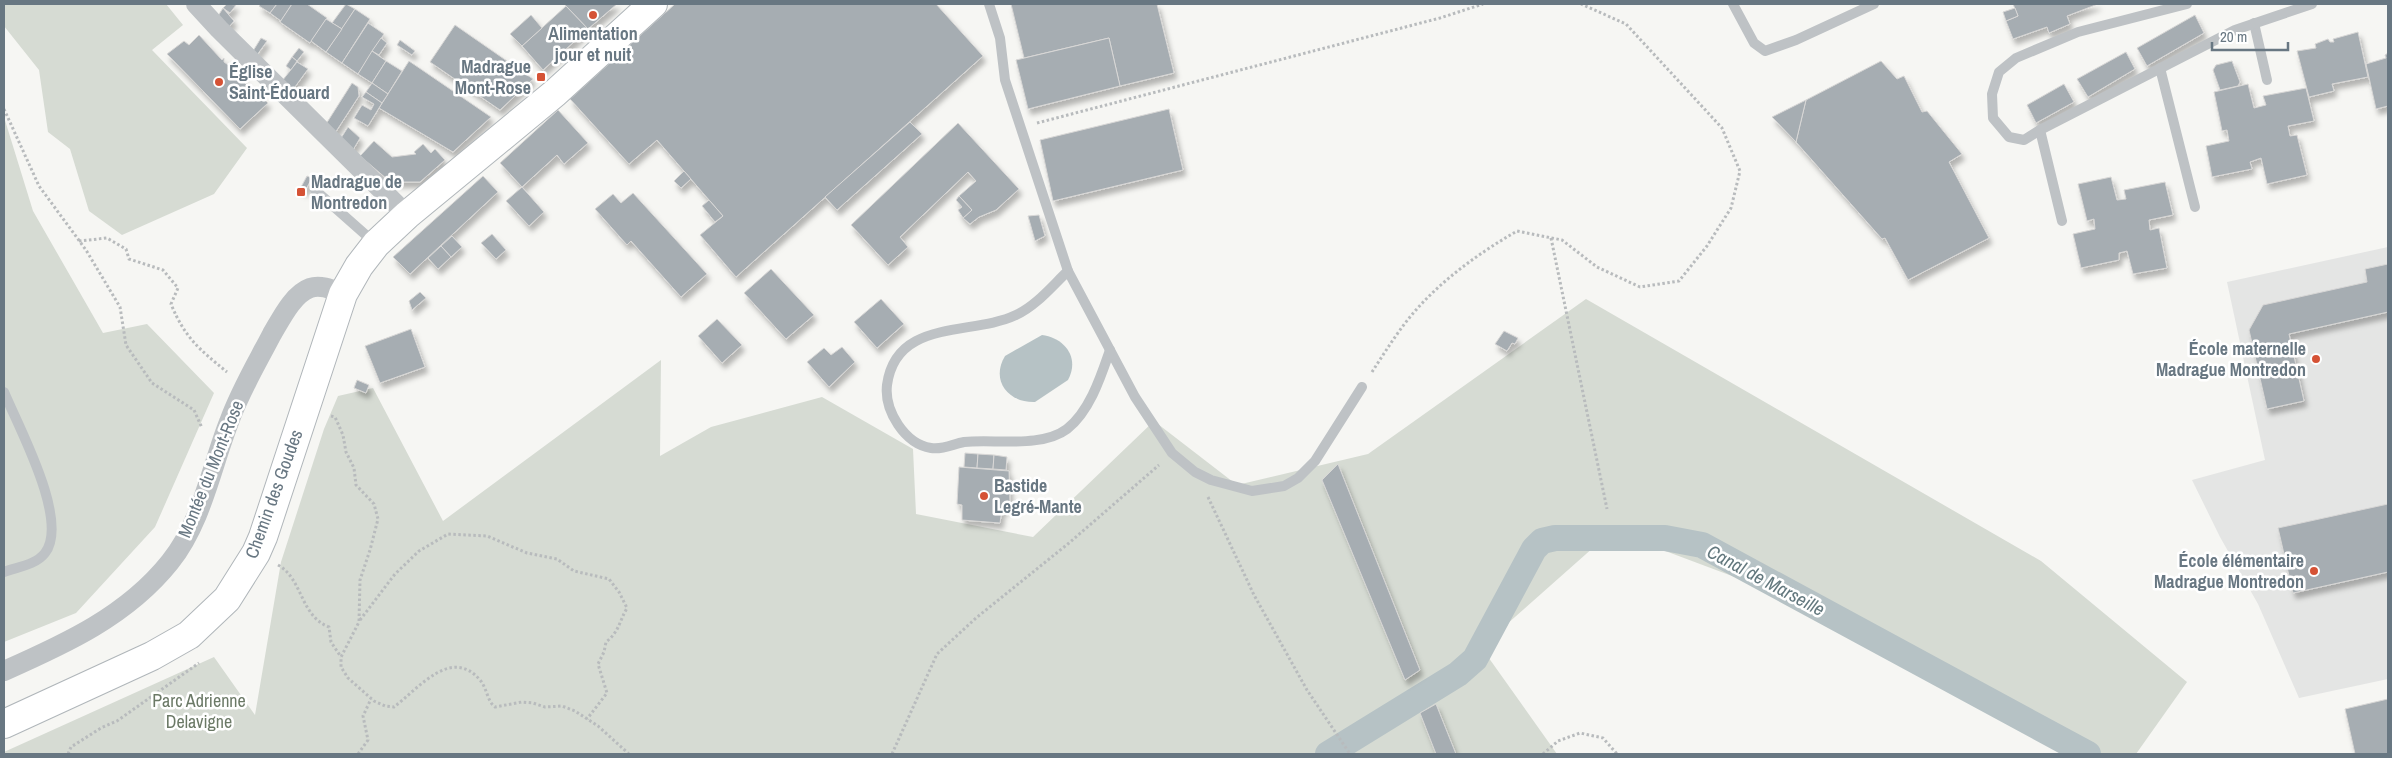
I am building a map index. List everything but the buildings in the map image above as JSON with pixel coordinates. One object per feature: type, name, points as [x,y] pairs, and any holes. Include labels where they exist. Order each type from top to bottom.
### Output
[{"type":"street","points":[[196,4],[407,215]]},
{"type":"street","name":"Chemin des Goudes","points":[[4,724],[143,661],[188,635],[227,599],[256,553],[343,294],[359,266],[376,244],[407,215],[555,93],[653,4]]},
{"type":"street","name":"Montée du Mont-Rose","points":[[4,670],[83,634],[127,604],[159,575],[172,560],[187,534],[203,498],[216,456],[244,386],[277,325],[298,295],[310,288],[317,286],[343,294]]},
{"type":"lane","points":[[989,4],[1000,38],[1002,71],[1068,271],[1135,397],[1172,453],[1195,472],[1211,480],[1252,491],[1284,486],[1298,478],[1315,461],[1362,387]]},
{"type":"lane","points":[[1733,4],[1754,43],[1761,50],[1769,51],[1874,4]]},
{"type":"lane","points":[[2187,4],[2078,32],[2016,58],[1999,72],[1992,94],[1993,118],[2009,137],[2024,140],[2235,30],[2310,4]]},
{"type":"lane","points":[[2292,4],[2310,4]]},
{"type":"lane","points":[[2254,23],[2267,80]]},
{"type":"lane","points":[[2160,68],[2195,207]]},
{"type":"lane","points":[[2040,130],[2062,221]]},
{"type":"lane","points":[[315,190],[376,244]]},
{"type":"lane","points":[[1068,271],[1029,308],[1016,315],[988,324],[934,332],[911,345],[895,363],[887,385],[888,398],[895,419],[902,430],[918,444],[930,448],[942,449],[965,442],[1039,440],[1053,436],[1070,427],[1087,404],[1110,350]]},
{"type":"lane","points":[[4,392],[36,466],[53,523],[52,540],[41,558],[4,572]]},
{"type":"path","points":[[1021,127],[1440,18],[1483,4]]},
{"type":"path","points":[[1362,387],[1400,329],[1432,294],[1479,253],[1517,231],[1562,240],[1597,267],[1640,287],[1679,281],[1707,246],[1731,208],[1740,170],[1722,128],[1626,24],[1581,4]]},
{"type":"path","points":[[4,109],[39,186],[79,241],[120,307],[126,345],[152,384],[194,410],[216,456]]},
{"type":"path","points":[[79,241],[107,238],[126,249],[129,259],[162,270],[178,288],[171,304],[180,327],[202,351],[244,386]]},
{"type":"path","points":[[1551,238],[1608,509]]},
{"type":"path","points":[[305,406],[334,417],[343,434],[346,452],[354,468],[356,485],[374,504],[378,520],[360,580],[359,622]]},
{"type":"path","points":[[892,754],[937,654],[976,618],[1069,543],[1172,453]]},
{"type":"path","points":[[1208,496],[1254,595],[1308,690],[1350,754]]},
{"type":"path","points":[[588,719],[607,693],[598,664],[604,652],[606,642],[617,633],[619,621],[627,608],[619,592],[608,579],[574,571],[557,559],[527,553],[487,536],[448,534],[419,551],[395,574],[359,622],[341,657],[340,667],[348,678],[371,699],[385,706],[394,706],[430,675],[455,666],[466,668],[480,680],[491,704],[495,707],[522,702],[533,703],[544,708],[562,706],[588,719],[630,754]]},
{"type":"path","points":[[256,553],[288,570],[296,584],[299,596],[312,615],[320,623],[329,627],[331,642],[341,657]]},
{"type":"path","points":[[68,754],[71,747],[101,728],[117,721],[203,660],[188,635]]},
{"type":"path","points":[[358,754],[364,749],[368,740],[363,716],[371,699]]},
{"type":"path","points":[[1543,754],[1558,741],[1580,733],[1603,738],[1617,754]]},
{"type":"shaded area","points":[[2388,247],[2388,679],[2299,698],[2258,604],[2220,537],[2192,480],[2265,460],[2227,282]]},
{"type":"shaded area","points":[[1042,335],[1057,340],[1068,350],[1072,364],[1068,380],[1035,402],[1017,399],[1005,389],[1001,382],[1001,365],[1005,356]]},
{"type":"green space","points":[[4,4],[166,4],[183,25],[152,50],[247,148],[214,194],[122,235],[89,211],[70,149],[48,132],[39,70],[4,26]]},
{"type":"green space","points":[[4,117],[33,211],[103,333],[147,324],[214,393],[155,527],[76,613],[4,642]]},
{"type":"green space","name":"Parc Adrienne Delavigne","points":[[1586,299],[2041,561],[2187,682],[2136,754],[2103,754],[1881,632],[1612,531],[1481,647],[1557,754],[4,754],[4,752],[214,657],[255,715],[281,562],[324,429],[338,396],[373,388],[443,521],[661,360],[660,456],[711,427],[822,397],[913,449],[916,514],[1033,537],[1154,421],[1237,485],[1368,454]]},
{"type":"waterway","name":"Canal de Marseille","points":[[1328,754],[1458,674],[1475,659],[1534,549],[1542,541],[1555,538],[1665,538],[1702,545],[2088,754]]},
{"type":"place","name":"Alimentation jour et nuit","points":[[593,15]]},
{"type":"place","name":"Madrague Mont-Rose","points":[[541,77]]},
{"type":"place","name":"Église Saint-Édouard","points":[[219,82]]},
{"type":"place","name":"Madrague de Montredon","points":[[301,192]]},
{"type":"place","name":"École maternelle Madrague Montredon","points":[[2316,359]]},
{"type":"place","name":"Bastide Legré-Mante","points":[[984,496]]},
{"type":"place","name":"École élémentaire Madrague Montredon","points":[[2314,571]]}]
